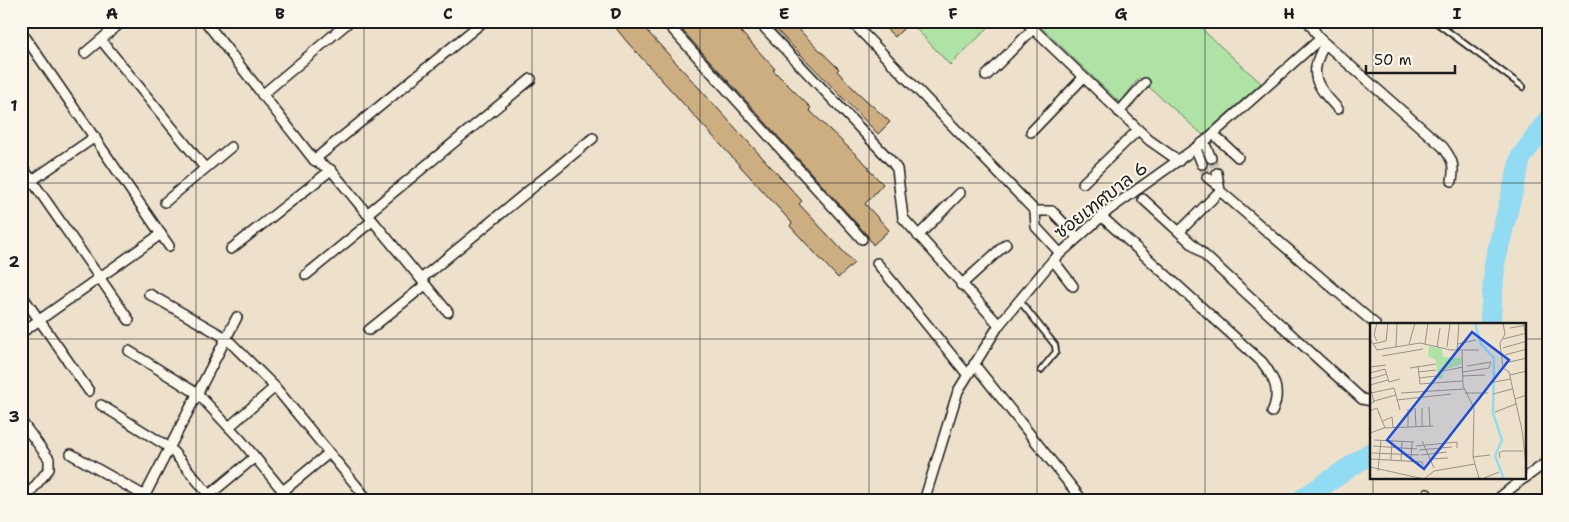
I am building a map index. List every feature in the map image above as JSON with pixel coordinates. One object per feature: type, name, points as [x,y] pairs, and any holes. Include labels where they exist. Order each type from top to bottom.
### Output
[{"type":"street","points":[[85,53],[123,21]]},
{"type":"street","points":[[205,21],[314,160],[331,170],[448,312]]},
{"type":"street","points":[[262,95],[350,21]]},
{"type":"street","points":[[314,160],[484,21]]},
{"type":"street","points":[[665,21],[862,240]]},
{"type":"street","points":[[758,21],[892,162],[897,169],[903,218],[961,285],[999,325]]},
{"type":"street","points":[[851,21],[1035,211],[1036,227],[1060,252]]},
{"type":"street","points":[[1026,21],[1138,130],[1180,162]]},
{"type":"street","points":[[1308,21],[1322,41],[1443,147],[1452,160],[1454,169],[1452,180]]},
{"type":"street","points":[[986,76],[1033,29]]},
{"type":"street","points":[[21,31],[169,246]]},
{"type":"street","points":[[100,40],[205,168]]},
{"type":"street","points":[[1322,41],[1315,79],[1324,94],[1338,109]]},
{"type":"street","name":"ซอยเทศบาล 6","points":[[924,501],[951,410],[968,374],[999,325],[1053,260],[1101,216],[1196,149],[1322,41]]},
{"type":"street","points":[[21,50],[30,44]]},
{"type":"street","points":[[1032,132],[1083,78]]},
{"type":"street","points":[[306,275],[369,217],[531,79]]},
{"type":"street","points":[[1119,112],[1145,83]]},
{"type":"street","points":[[1083,183],[1138,130]]},
{"type":"street","points":[[1213,134],[1238,156]]},
{"type":"street","points":[[21,188],[95,138]]},
{"type":"street","points":[[369,330],[593,138]]},
{"type":"street","points":[[1204,142],[1211,158]]},
{"type":"street","points":[[165,202],[231,147]]},
{"type":"street","points":[[1196,149],[1202,164]]},
{"type":"street","points":[[21,165],[128,320]]},
{"type":"street","points":[[231,249],[331,170]]},
{"type":"street","points":[[1180,231],[1219,188],[1217,173]]},
{"type":"street","points":[[1207,178],[1374,323]]},
{"type":"street","points":[[918,236],[960,193]]},
{"type":"street","points":[[1143,199],[1362,399],[1370,401]]},
{"type":"street","points":[[1035,211],[1052,211],[1078,237]]},
{"type":"street","points":[[1101,216],[1262,362],[1271,373],[1276,389],[1278,400],[1272,412]]},
{"type":"street","points":[[21,333],[161,234]]},
{"type":"street","points":[[961,285],[1006,244]]},
{"type":"street","points":[[1053,260],[1073,286]]},
{"type":"street","points":[[878,263],[968,374]]},
{"type":"street","points":[[21,294],[89,392]]},
{"type":"street","points":[[149,294],[226,338],[275,387],[369,501]]},
{"type":"street","points":[[71,454],[144,498],[237,317]]},
{"type":"street","points":[[129,351],[198,394],[229,427],[291,501]]},
{"type":"street","points":[[974,364],[1083,501]]},
{"type":"street","points":[[229,427],[275,387]]},
{"type":"street","points":[[101,405],[170,448],[212,498],[255,457]]},
{"type":"street","points":[[21,421],[50,464],[49,469],[27,496]]},
{"type":"street","points":[[284,491],[329,453]]},
{"type":"street","points":[[1526,477],[1548,461]]},
{"type":"street","points":[[1495,501],[1522,480]]},
{"type":"lane","points":[[1434,21],[1523,87]]},
{"type":"lane","points":[[1019,300],[1055,345],[1056,352],[1040,370]]},
{"type":"green space","points":[[909,21],[995,21],[950,65]]},
{"type":"green space","points":[[1035,21],[1197,21],[1206,33],[1261,83],[1203,135],[1139,78],[1120,103]]},
{"type":"building","points":[[621,21],[638,21],[802,201],[799,204],[854,263],[838,278],[790,226],[792,223],[628,43],[615,27]]},
{"type":"building","points":[[674,21],[731,21],[775,69],[773,70],[811,108],[809,110],[869,167],[868,169],[883,184],[865,204],[889,230],[873,245],[867,235]]},
{"type":"building","points":[[768,21],[790,21],[839,69],[837,71],[854,89],[890,122],[878,134]]},
{"type":"building","points":[[878,21],[901,21],[906,26],[895,37]]},
{"type":"waterway","points":[[1490,323],[1495,261],[1521,157],[1548,120]]},
{"type":"waterway","points":[[1300,501],[1370,453]]},
{"type":"tunnel","points":[[1211,158],[1217,173]]},
{"type":"tunnel","points":[[1202,164],[1207,177]]}]
